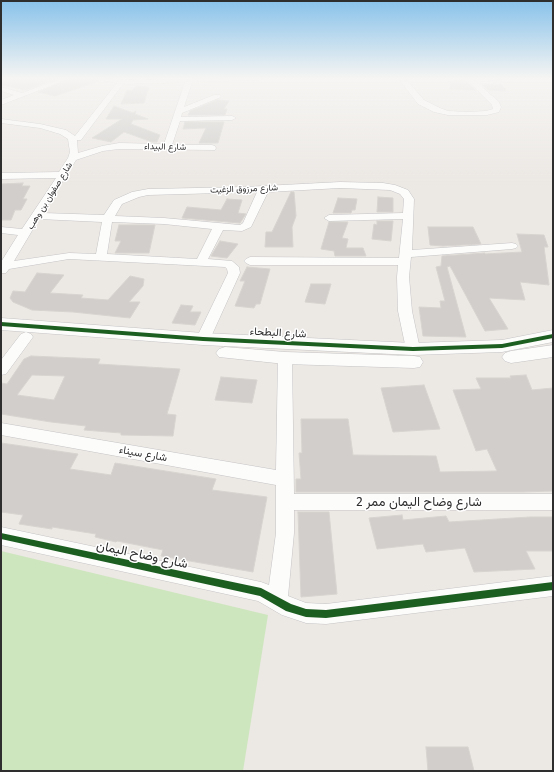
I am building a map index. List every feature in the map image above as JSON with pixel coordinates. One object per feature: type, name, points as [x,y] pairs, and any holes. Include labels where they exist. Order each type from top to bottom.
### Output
[{"type":"street","points":[[1,121],[54,129],[75,138],[95,114]]},
{"type":"street","points":[[167,146],[178,116],[182,114]]},
{"type":"street","points":[[178,116],[232,118]]},
{"type":"street","name":"شارع البيداء","points":[[75,138],[93,139],[119,146]]},
{"type":"street","name":"شارع صفوان بن وهب","points":[[3,269],[73,158],[75,138]]},
{"type":"street","name":"شارع البيداء","points":[[73,158],[102,149],[119,146],[212,148]]},
{"type":"street","points":[[1,176],[63,175]]},
{"type":"street","name":"شارع مرزوق الزغيت","points":[[101,257],[108,219],[118,202],[131,195],[142,192],[346,185],[387,186],[401,190],[408,197],[409,216],[404,258],[404,305],[421,353]]},
{"type":"street","points":[[37,216],[164,221],[240,228],[247,226],[264,189]]},
{"type":"street","points":[[329,218],[409,216]]},
{"type":"street","points":[[201,262],[219,226]]},
{"type":"street","points":[[1,230],[26,233]]},
{"type":"street","points":[[250,261],[404,258],[512,246]]},
{"type":"street","points":[[13,253],[57,253],[69,256],[228,264],[234,269],[233,276],[203,339]]},
{"type":"street","points":[[3,269],[69,256]]},
{"type":"street","points":[[1,312],[26,331],[1,370]]},
{"type":"street","name":"شارع البطحاء","points":[[1,324],[26,331],[285,358],[368,362],[421,353],[502,346],[553,336]]},
{"type":"street","name":"شارع البطحاء","points":[[1,336],[26,331],[203,339],[505,358],[553,351]]},
{"type":"street","points":[[277,600],[284,552],[286,502],[285,358]]},
{"type":"street","name":"شارع سيناء","points":[[1,429],[286,479]]},
{"type":"street","name":"شارع وضاح اليمان ممر 2","points":[[286,502],[553,502]]},
{"type":"street","name":"شارع وضاح اليمان","points":[[1,536],[260,592],[277,600],[289,608],[306,613],[326,614],[553,586]]},
{"type":"green space","points":[[1,551],[268,615],[243,771],[1,771]]},
{"type":"building","points":[[109,114],[135,114],[148,119],[133,120],[131,124],[160,135],[157,142],[152,142],[124,132],[111,142],[92,138],[122,119],[106,119]]},
{"type":"building","points":[[188,114],[225,114],[225,115]]},
{"type":"building","points":[[185,122],[224,122],[218,143],[199,143],[206,128],[183,129]]},
{"type":"building","points":[[23,183],[22,186],[30,186],[23,199],[27,199],[21,210],[15,210],[11,220],[1,220],[1,184]]},
{"type":"building","points":[[291,192],[294,192],[296,216],[292,227],[293,247],[265,247],[266,232],[272,232]]},
{"type":"building","points":[[378,197],[393,198],[393,212],[377,212]]},
{"type":"building","points":[[338,198],[357,199],[355,210],[352,210],[351,213],[333,213]]},
{"type":"building","points":[[227,199],[242,200],[238,213],[246,214],[240,223],[182,218],[187,207],[221,210]]},
{"type":"building","points":[[377,221],[393,221],[391,241],[372,239],[374,224],[377,225]]},
{"type":"building","points":[[329,222],[348,222],[342,238],[348,239],[346,248],[363,248],[366,256],[335,256],[334,251],[321,249]]},
{"type":"building","points":[[119,225],[155,225],[149,253],[115,253],[121,241],[115,241]]},
{"type":"building","points":[[428,227],[473,227],[481,244],[443,246],[430,245]]},
{"type":"building","points":[[517,234],[544,235],[548,247],[544,247],[549,285],[520,282],[525,300],[489,298],[508,329],[485,331],[450,266],[447,267],[466,337],[423,336],[419,307],[441,308],[440,301],[445,301],[436,267],[441,266],[442,256],[522,252]]},
{"type":"building","points":[[220,241],[238,244],[227,258],[211,256]]},
{"type":"building","points":[[247,267],[270,269],[260,304],[256,304],[254,308],[235,306],[245,281],[240,281]]},
{"type":"building","points":[[37,273],[64,275],[50,293],[83,295],[81,298],[108,300],[130,276],[144,279],[143,286],[129,302],[140,302],[130,318],[73,312],[32,310],[13,302],[10,298],[13,291],[25,292]]},
{"type":"building","points":[[311,284],[331,284],[325,304],[305,302]]},
{"type":"building","points":[[181,305],[193,306],[190,312],[201,312],[195,325],[172,323]]},
{"type":"building","points":[[31,356],[100,359],[98,364],[180,369],[167,414],[176,415],[173,436],[121,435],[121,433],[84,430],[86,426],[1,414],[1,383],[7,384],[24,359]],"holes":[[[32,375],[65,376],[54,400],[17,395]]]},
{"type":"building","points":[[526,375],[532,390],[553,388],[553,491],[296,492],[296,479],[301,479],[299,453],[302,453],[301,419],[348,419],[353,455],[436,456],[440,472],[497,471],[487,449],[476,451],[453,390],[481,389],[476,378],[511,378],[510,376]]},
{"type":"building","points":[[221,377],[257,380],[252,403],[215,400]]},
{"type":"building","points":[[424,385],[440,429],[393,432],[381,388]]},
{"type":"building","points":[[1,443],[78,454],[70,469],[111,475],[115,463],[216,479],[212,490],[267,497],[253,572],[161,556],[163,550],[95,537],[96,534],[52,527],[52,529],[19,524],[23,515],[1,512]]},
{"type":"building","points":[[298,512],[329,512],[337,594],[301,597]]},
{"type":"building","points":[[402,515],[403,520],[446,516],[449,522],[553,517],[553,551],[526,551],[535,569],[474,572],[465,548],[426,552],[423,544],[377,549],[369,518]]},
{"type":"building","points":[[426,747],[468,747],[474,771],[428,771]]},
{"type":"cycle path","points":[[1,324],[203,339],[413,349],[502,346],[553,336]]},
{"type":"cycle path","points":[[1,536],[261,592],[289,608],[306,613],[326,614],[553,586]]}]
